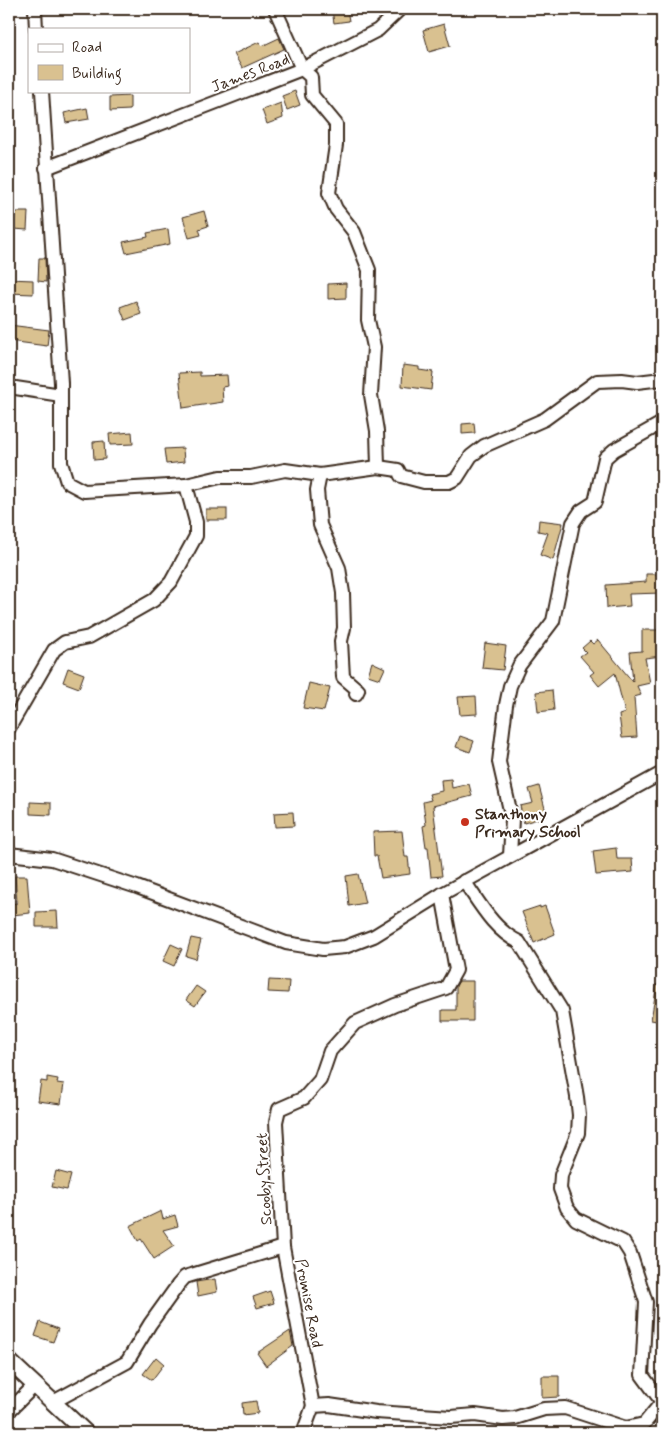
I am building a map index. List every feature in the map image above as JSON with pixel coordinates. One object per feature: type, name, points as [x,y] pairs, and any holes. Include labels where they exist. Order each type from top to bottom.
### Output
[{"type":"street","points":[[35,9],[36,28]]},
{"type":"street","points":[[275,9],[302,69],[311,77],[312,96],[336,124],[336,144],[329,193],[336,209],[354,232],[369,270],[368,320],[374,347],[371,395],[377,431],[378,467]]},
{"type":"street","name":"James Road","points":[[46,168],[302,69],[378,30],[400,9]]},
{"type":"street","points":[[42,92],[61,395],[61,463],[67,482],[84,491],[186,485],[220,476],[251,477],[284,470],[320,475],[378,467],[398,470],[401,476],[417,481],[449,482],[457,478],[471,456],[484,446],[545,419],[597,381],[622,380],[637,382],[662,379]]},
{"type":"street","points":[[9,387],[61,395]]},
{"type":"street","points":[[510,856],[512,819],[500,762],[510,686],[519,666],[553,621],[573,523],[581,511],[595,502],[605,458],[614,450],[662,423]]},
{"type":"street","points":[[320,475],[317,490],[320,525],[340,568],[343,593],[343,677],[358,690],[356,694]]},
{"type":"street","points":[[9,728],[54,650],[65,642],[88,637],[154,600],[171,582],[196,536],[196,522],[186,485]]},
{"type":"street","points":[[9,854],[52,859],[137,886],[286,942],[323,948],[345,947],[360,943],[442,894],[662,773]]},
{"type":"street","points":[[303,1433],[313,1406],[329,1405],[376,1412],[451,1417],[476,1415],[503,1419],[515,1418],[544,1409],[565,1408],[626,1428],[644,1424],[662,1402],[642,1375],[646,1302],[630,1253],[623,1242],[576,1219],[567,1208],[560,1189],[561,1175],[578,1132],[580,1114],[562,1011],[519,942],[508,937],[497,927],[464,882]]},
{"type":"street","name":"Scooby Street","points":[[283,1247],[276,1122],[279,1109],[304,1098],[315,1086],[320,1080],[330,1051],[354,1023],[395,1005],[446,988],[456,970],[442,894]]},
{"type":"street","name":"Promise Road","points":[[53,1402],[127,1362],[150,1324],[178,1285],[186,1278],[283,1247],[313,1406]]},
{"type":"street","points":[[9,1361],[86,1433]]},
{"type":"street","points":[[9,1411],[35,1385]]},
{"type":"building","points":[[347,9],[349,21],[334,23],[332,10]]},
{"type":"building","points":[[444,24],[450,46],[429,52],[423,30]]},
{"type":"building","points":[[279,38],[284,49],[242,68],[234,54],[259,42],[262,46]]},
{"type":"building","points":[[295,91],[300,105],[287,110],[282,96]]},
{"type":"building","points":[[130,96],[130,110],[110,111],[110,97]]},
{"type":"building","points":[[281,103],[283,118],[267,124],[262,110]]},
{"type":"building","points":[[87,108],[89,119],[66,123],[64,113]]},
{"type":"building","points":[[204,211],[208,226],[199,229],[201,235],[189,238],[183,217]]},
{"type":"building","points":[[15,212],[28,212],[27,230],[14,229]]},
{"type":"building","points":[[168,229],[170,244],[126,253],[123,242],[148,237],[147,233]]},
{"type":"building","points":[[39,258],[45,258],[46,282],[38,281]]},
{"type":"building","points":[[9,279],[33,280],[33,294],[9,293]]},
{"type":"building","points":[[346,283],[346,298],[328,299],[328,284]]},
{"type":"building","points":[[136,301],[141,314],[125,320],[120,307]]},
{"type":"building","points":[[9,325],[49,330],[47,346],[9,341]]},
{"type":"building","points":[[403,365],[419,367],[419,370],[433,372],[431,390],[402,386]]},
{"type":"building","points":[[200,372],[200,376],[227,375],[228,386],[222,387],[223,402],[183,408],[179,373]]},
{"type":"building","points":[[474,423],[475,433],[462,434],[462,424]]},
{"type":"building","points":[[132,432],[133,444],[110,445],[109,434]]},
{"type":"building","points":[[104,441],[105,459],[94,460],[93,442]]},
{"type":"building","points":[[183,448],[184,462],[166,464],[164,449]]},
{"type":"building","points":[[206,509],[227,509],[227,520],[206,520]]},
{"type":"building","points":[[539,520],[563,523],[553,560],[540,555],[548,533],[538,531]]},
{"type":"building","points":[[646,574],[662,574],[662,593],[629,594],[630,606],[607,608],[606,585],[646,582]]},
{"type":"building","points":[[642,630],[662,630],[662,656],[645,658],[650,683],[637,686],[641,695],[634,697],[637,737],[622,738],[619,715],[625,713],[615,673],[599,686],[590,675],[594,672],[580,656],[586,652],[582,648],[590,641],[593,644],[598,640],[633,682],[630,652],[642,651]]},
{"type":"building","points":[[485,643],[506,646],[503,670],[482,668]]},
{"type":"building","points":[[372,662],[385,668],[380,679],[368,675]]},
{"type":"building","points":[[68,668],[84,674],[79,688],[63,682]]},
{"type":"building","points":[[309,683],[330,688],[324,711],[303,708]]},
{"type":"building","points":[[552,690],[554,710],[538,712],[536,692]]},
{"type":"building","points":[[476,696],[477,714],[460,715],[458,697]]},
{"type":"building","points":[[460,736],[474,741],[470,752],[456,747]]},
{"type":"building","points":[[451,779],[452,788],[469,784],[472,796],[433,806],[442,876],[431,877],[428,847],[426,847],[423,826],[426,825],[423,802],[431,800],[429,794],[442,791],[441,780]]},
{"type":"building","points":[[539,786],[547,816],[524,823],[520,806],[533,803],[529,789]]},
{"type":"building","points":[[30,802],[51,803],[51,815],[30,814]]},
{"type":"building","points":[[293,812],[294,826],[275,827],[274,813]]},
{"type":"building","points":[[402,831],[405,857],[408,857],[410,874],[381,878],[377,856],[374,856],[373,832]]},
{"type":"building","points":[[616,848],[617,859],[632,859],[633,872],[596,875],[593,851]]},
{"type":"building","points":[[358,874],[365,903],[349,906],[346,876]]},
{"type":"building","points":[[15,876],[27,876],[30,913],[12,915],[11,904],[17,903]]},
{"type":"building","points":[[540,906],[540,908],[545,906],[555,934],[534,943],[522,912]]},
{"type":"building","points":[[57,911],[58,927],[36,927],[36,912]]},
{"type":"building","points":[[191,938],[201,940],[196,959],[186,956]]},
{"type":"building","points":[[171,944],[182,949],[174,966],[163,961]]},
{"type":"building","points":[[269,980],[289,981],[288,993],[268,992]]},
{"type":"building","points":[[459,981],[473,981],[473,1021],[442,1021],[442,1010],[456,1010],[456,986]]},
{"type":"building","points":[[657,984],[662,985],[662,1022],[651,1020]]},
{"type":"building","points":[[196,986],[205,992],[195,1006],[186,1000]]},
{"type":"building","points":[[47,1077],[58,1079],[57,1083],[64,1084],[61,1104],[38,1101],[41,1081],[47,1082]]},
{"type":"building","points":[[56,1171],[71,1175],[67,1190],[52,1187]]},
{"type":"building","points":[[161,1211],[163,1219],[175,1215],[178,1226],[163,1230],[174,1246],[154,1259],[141,1239],[138,1241],[130,1226]]},
{"type":"building","points":[[215,1279],[217,1292],[198,1296],[196,1282]]},
{"type":"building","points":[[270,1291],[274,1303],[257,1308],[253,1297]]},
{"type":"building","points":[[40,1322],[58,1329],[53,1342],[35,1336]]},
{"type":"building","points":[[290,1331],[293,1346],[266,1366],[257,1353]]},
{"type":"building","points":[[156,1357],[164,1364],[152,1380],[143,1374]]},
{"type":"building","points":[[542,1376],[559,1376],[559,1397],[542,1398]]},
{"type":"building","points":[[256,1401],[258,1413],[243,1415],[242,1403]]},
{"type":"place","name":"Stanthony Primary School","points":[[465,822]]}]
